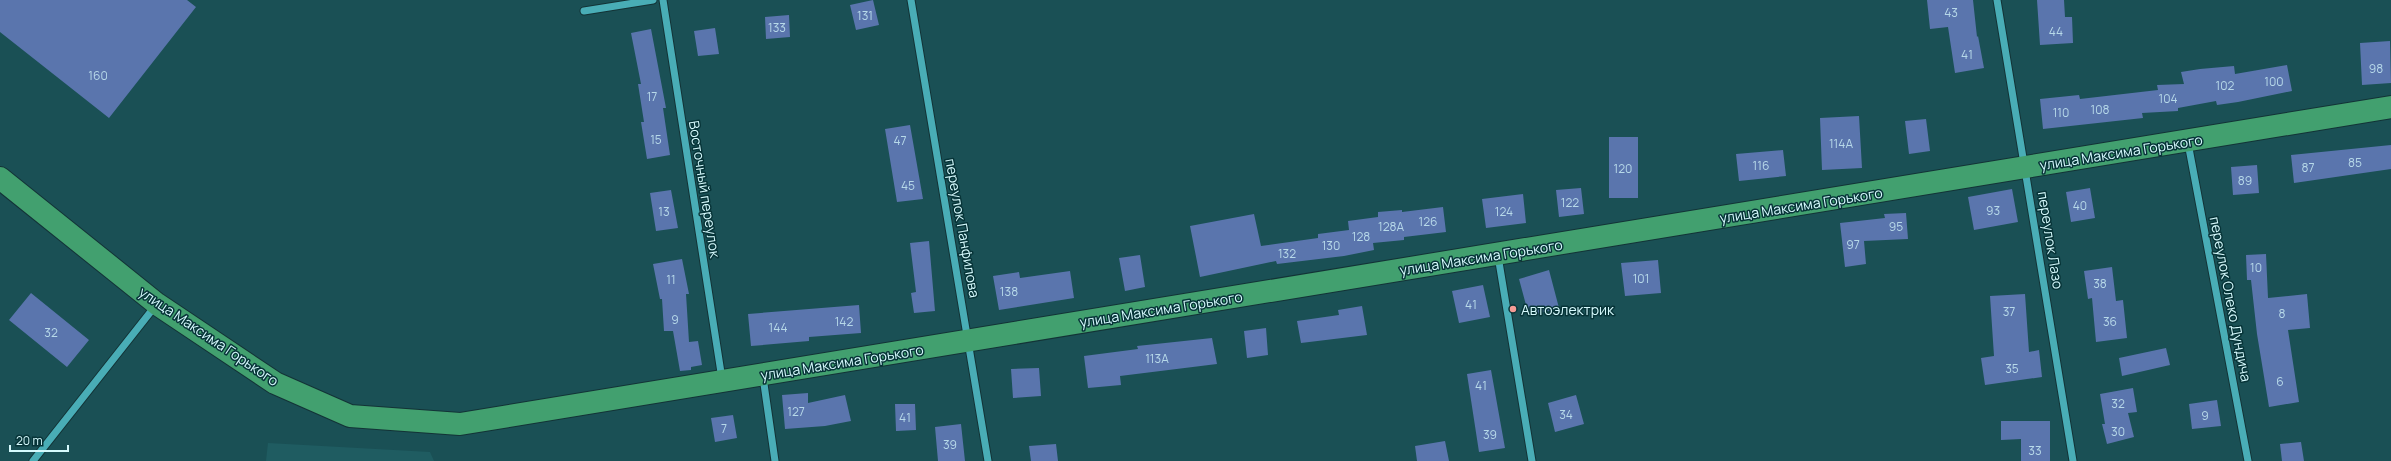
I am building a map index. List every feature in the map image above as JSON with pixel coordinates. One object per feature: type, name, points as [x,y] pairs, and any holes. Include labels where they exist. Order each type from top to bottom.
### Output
[{"type":"main road","name":"улица Максима Горького","points":[[0,178],[157,304],[275,383],[350,416],[460,424],[2391,107]]},
{"type":"street","points":[[584,11],[653,0]]},
{"type":"street","name":"Восточный переулок","points":[[663,0],[722,381]]},
{"type":"street","name":"переулок Панфилова","points":[[911,0],[988,461]]},
{"type":"street","name":"переулок Лазо","points":[[1997,0],[2026,168],[2073,461]]},
{"type":"street","name":"переулок Олеко Дундича","points":[[2188,141],[2248,461]]},
{"type":"street","points":[[1498,254],[1532,461]]},
{"type":"street","points":[[33,461],[157,304]]},
{"type":"street","points":[[763,374],[775,461]]},
{"type":"shaded area","points":[[268,443],[430,452],[434,461],[266,461]]},
{"type":"building","points":[[0,0],[187,0],[196,7],[109,118],[0,32]]},
{"type":"building","points":[[873,0],[879,25],[856,30],[850,5]]},
{"type":"building","points":[[1927,0],[1973,0],[1977,37],[1978,36],[1984,68],[1955,73],[1948,27],[1930,29]]},
{"type":"building","points":[[2037,0],[2064,0],[2065,17],[2072,17],[2073,43],[2040,45]]},
{"type":"building","points":[[789,15],[790,37],[766,39],[765,17]]},
{"type":"building","points":[[715,28],[719,54],[698,56],[694,31]]},
{"type":"building","points":[[651,29],[666,108],[663,108],[670,155],[647,159],[641,122],[644,122],[638,84],[641,84],[631,33]]},
{"type":"building","points":[[2390,41],[2391,83],[2362,85],[2360,43]]},
{"type":"building","points":[[2287,65],[2292,91],[2217,105],[2216,101],[2178,108],[2178,111],[2142,113],[2143,118],[2043,129],[2040,99],[2079,95],[2080,99],[2158,90],[2157,85],[2184,84],[2181,72],[2200,69],[2234,66],[2235,74]]},
{"type":"building","points":[[1859,116],[1862,168],[1822,170],[1820,118]]},
{"type":"building","points":[[1926,119],[1930,151],[1909,154],[1905,121]]},
{"type":"building","points":[[910,125],[923,199],[897,202],[885,129]]},
{"type":"building","points":[[1609,137],[1638,137],[1638,198],[1609,198]]},
{"type":"building","points":[[2391,145],[2391,169],[2294,183],[2291,155]]},
{"type":"building","points":[[1783,150],[1786,176],[1739,181],[1736,154]]},
{"type":"building","points":[[2257,165],[2259,193],[2233,195],[2231,167]]},
{"type":"building","points":[[1581,188],[1584,214],[1559,217],[1556,190]]},
{"type":"building","points":[[2090,188],[2095,218],[2071,222],[2066,192]]},
{"type":"building","points":[[2012,189],[2018,222],[1974,230],[1968,197]]},
{"type":"building","points":[[671,190],[678,228],[656,231],[650,193]]},
{"type":"building","points":[[1523,194],[1526,223],[1486,228],[1482,199]]},
{"type":"building","points":[[1443,207],[1446,232],[1404,237],[1404,240],[1373,243],[1374,250],[1344,256],[1277,264],[1276,261],[1200,277],[1190,226],[1254,214],[1261,246],[1318,238],[1318,234],[1349,230],[1348,221],[1378,217],[1378,212],[1402,210],[1402,212]]},
{"type":"building","points":[[1906,213],[1908,239],[1864,241],[1866,264],[1845,267],[1840,223],[1885,218],[1884,214]]},
{"type":"building","points":[[929,241],[935,311],[914,313],[911,293],[916,292],[910,243]]},
{"type":"building","points":[[2266,254],[2268,298],[2307,294],[2310,328],[2288,330],[2299,402],[2269,407],[2257,334],[2251,280],[2247,280],[2246,255]]},
{"type":"building","points":[[1140,255],[1145,287],[1125,291],[1119,258]]},
{"type":"building","points":[[682,259],[689,294],[686,294],[689,342],[698,341],[702,365],[691,367],[691,370],[680,371],[673,331],[664,331],[662,299],[660,299],[653,264]]},
{"type":"building","points":[[1658,260],[1661,293],[1625,296],[1621,263]]},
{"type":"building","points":[[2112,267],[2116,301],[2123,300],[2127,338],[2096,342],[2092,298],[2088,299],[2084,271]]},
{"type":"building","points":[[1549,270],[1559,308],[1529,316],[1519,279]]},
{"type":"building","points":[[1070,271],[1074,298],[999,310],[993,276],[1019,272],[1020,278]]},
{"type":"building","points":[[1483,285],[1490,317],[1459,323],[1452,291]]},
{"type":"building","points":[[31,293],[89,340],[67,367],[9,320]]},
{"type":"building","points":[[2025,294],[2029,352],[2039,350],[2042,377],[1985,385],[1981,358],[1994,356],[1990,296]]},
{"type":"building","points":[[859,305],[861,333],[809,337],[809,341],[751,346],[748,314]]},
{"type":"building","points":[[1362,306],[1367,335],[1301,343],[1297,321],[1339,315],[1338,310]]},
{"type":"building","points":[[1266,328],[1268,355],[1247,358],[1244,331]]},
{"type":"building","points":[[1212,338],[1217,364],[1120,376],[1121,385],[1088,388],[1084,356],[1138,349],[1137,346]]},
{"type":"building","points":[[2166,348],[2170,365],[2122,376],[2119,358]]},
{"type":"building","points":[[1039,368],[1041,396],[1013,398],[1011,369]]},
{"type":"building","points":[[1491,370],[1505,448],[1479,452],[1467,374]]},
{"type":"building","points":[[2133,388],[2137,412],[2128,413],[2134,437],[2107,444],[2102,424],[2105,424],[2100,394]]},
{"type":"building","points":[[808,393],[808,403],[845,395],[851,421],[825,426],[785,429],[782,395]]},
{"type":"building","points":[[1576,395],[1584,424],[1555,432],[1548,403]]},
{"type":"building","points":[[2217,400],[2221,426],[2192,429],[2189,404]]},
{"type":"building","points":[[895,404],[915,404],[916,430],[896,431]]},
{"type":"building","points":[[733,415],[737,438],[715,442],[711,418]]},
{"type":"building","points":[[2001,421],[2050,421],[2050,461],[2021,461],[2021,439],[2001,440]]},
{"type":"building","points":[[961,424],[965,461],[938,461],[935,427]]},
{"type":"building","points":[[1445,441],[1449,461],[1417,461],[1415,446]]},
{"type":"building","points":[[2301,442],[2304,461],[2282,461],[2280,444]]},
{"type":"building","points":[[1056,444],[1058,461],[1031,461],[1029,446]]},
{"type":"place","name":"Автоэлектрик","points":[[1513,309]]}]
